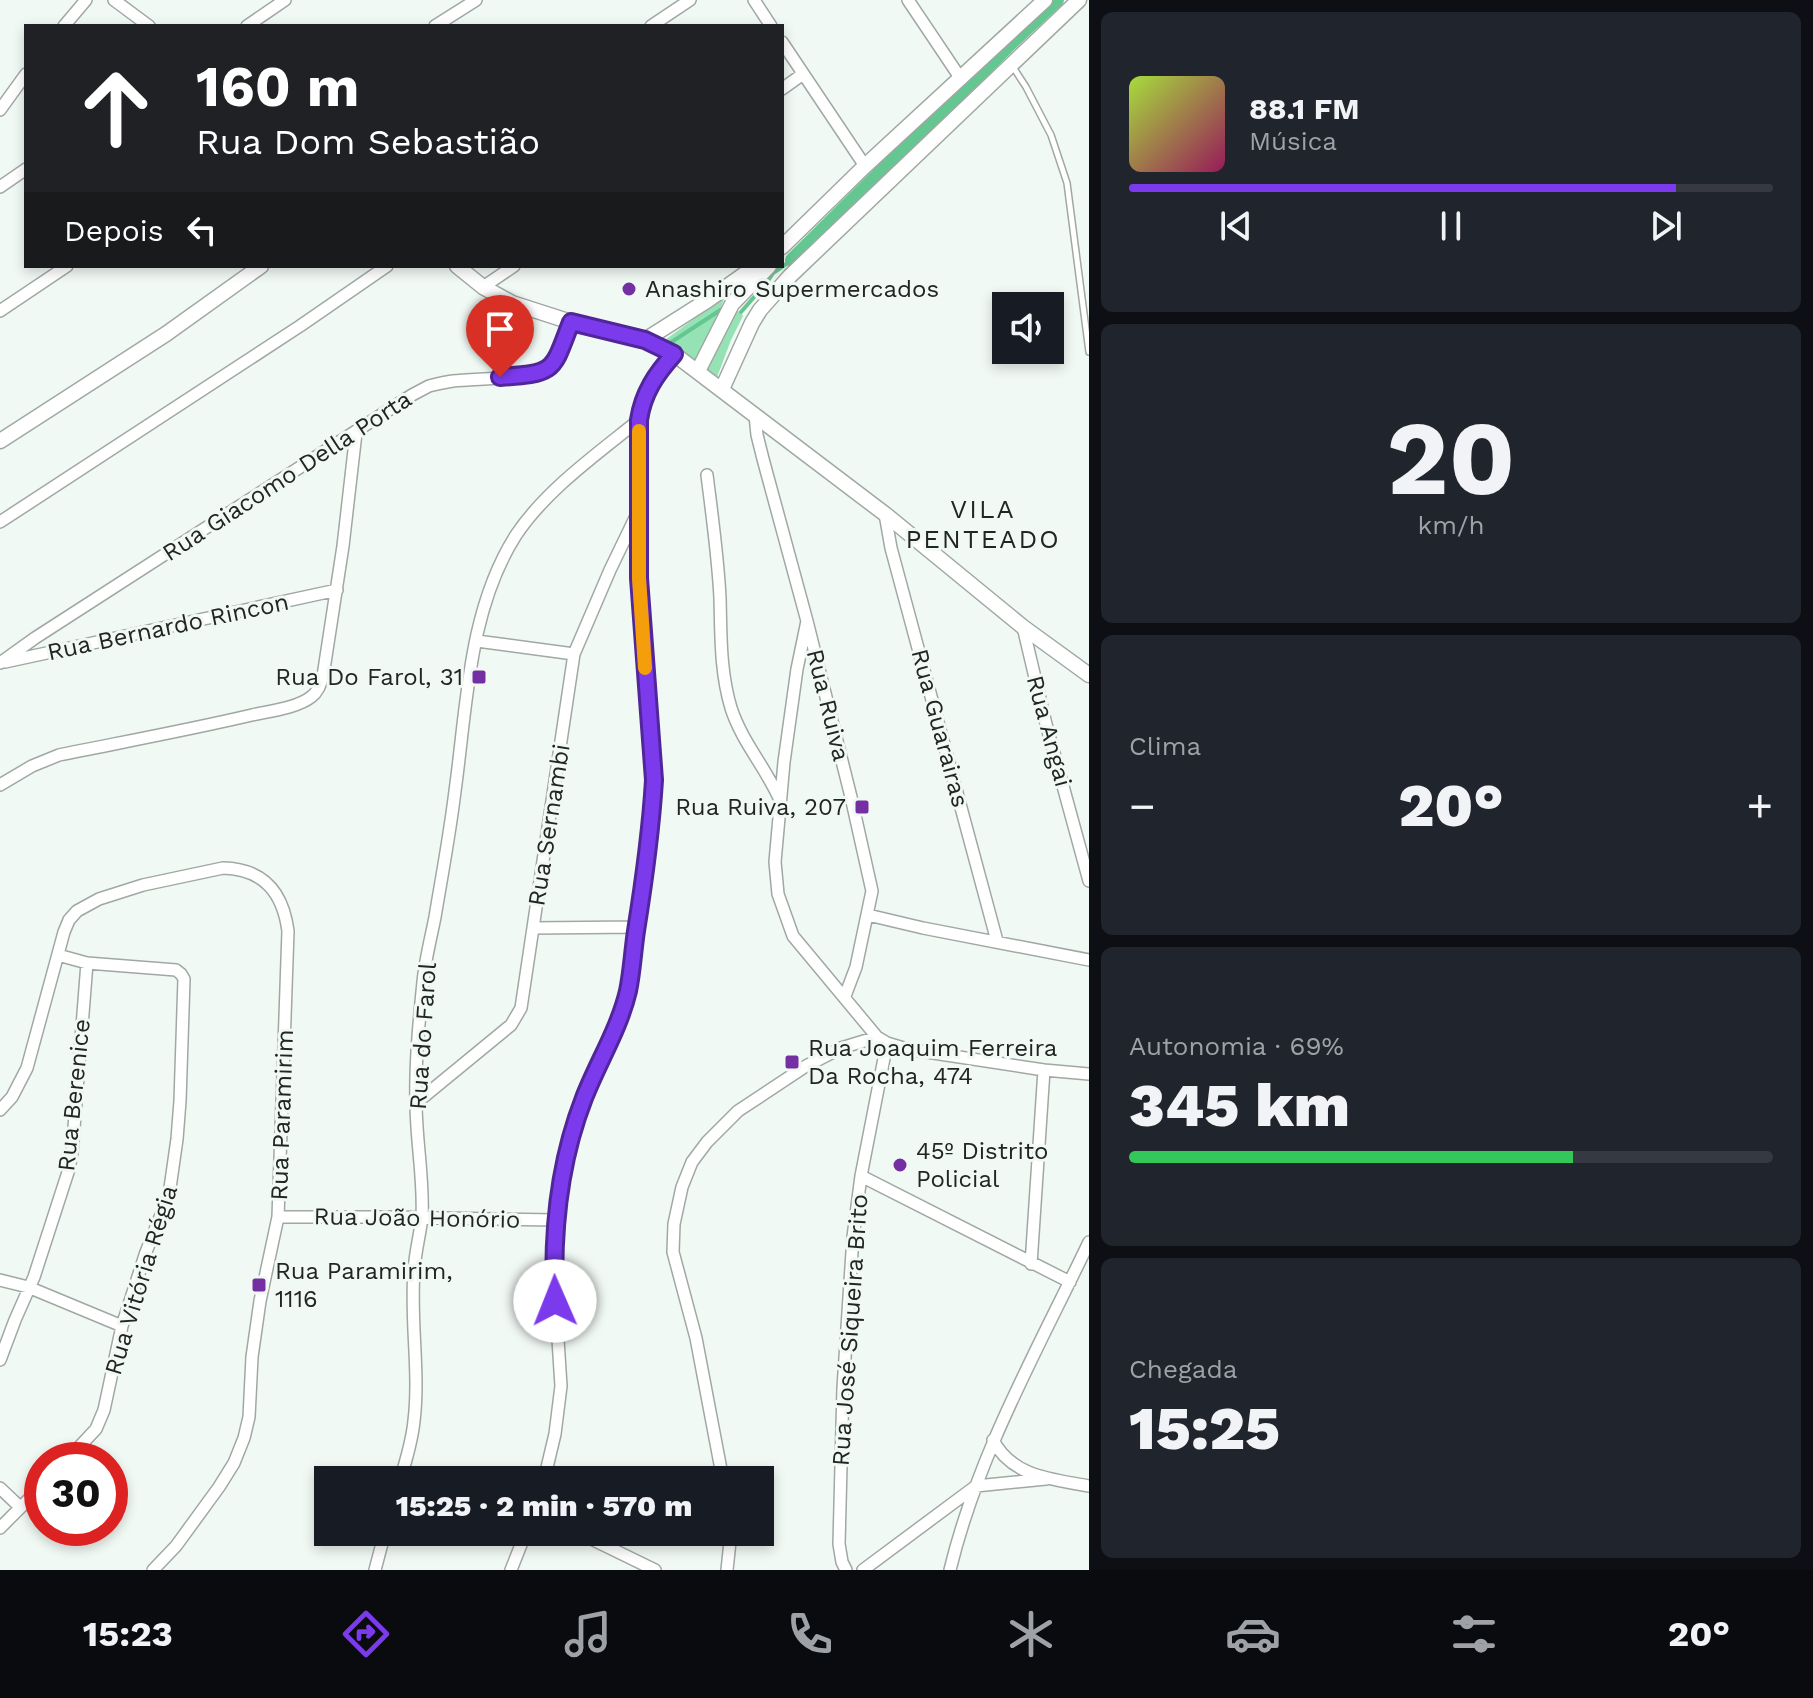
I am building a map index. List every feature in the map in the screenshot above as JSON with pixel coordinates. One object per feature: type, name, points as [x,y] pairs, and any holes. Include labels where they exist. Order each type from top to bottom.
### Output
[{"type":"street","points":[[66,24],[86,0]]},
{"type":"street","points":[[114,0],[146,24]]},
{"type":"street","points":[[250,24],[285,0]]},
{"type":"street","points":[[438,24],[476,0]]},
{"type":"street","points":[[654,24],[690,0]]},
{"type":"street","points":[[754,0],[770,24]]},
{"type":"street","points":[[908,0],[961,79]]},
{"type":"street","points":[[784,245],[1045,0]]},
{"type":"street","points":[[722,389],[752,323],[767,301],[1079,0]]},
{"type":"street","points":[[784,45],[865,166]]},
{"type":"street","points":[[784,88],[803,74]]},
{"type":"street","points":[[0,110],[24,77]]},
{"type":"street","points":[[0,187],[24,170]]},
{"type":"street","points":[[0,311],[64,268]]},
{"type":"street","points":[[0,441],[154,342],[258,268]]},
{"type":"street","points":[[0,522],[384,268]]},
{"type":"street","points":[[459,268],[483,287],[512,303],[571,322],[645,340],[674,354],[885,514],[1023,627],[1089,675]]},
{"type":"street","points":[[483,287],[511,268]]},
{"type":"street","points":[[645,340],[753,268]]},
{"type":"street","points":[[698,371],[732,304],[767,268]]},
{"type":"street","name":"Rua Giacomo Della Porta","points":[[0,663],[412,395],[429,386],[449,381],[525,375],[551,367],[571,322]]},
{"type":"street","points":[[547,1466],[561,1386],[554,1278],[556,1220],[569,1142],[585,1095],[614,1033],[628,990],[652,813],[654,780],[641,609],[639,420],[642,401],[651,382],[674,354]]},
{"type":"street","name":"Rua Ruiva","points":[[755,415],[757,435],[807,621],[872,891],[856,967],[845,996]]},
{"type":"street","name":"Rua do Farol","points":[[404,1466],[415,1419],[414,1270],[422,1218],[416,1069],[423,978],[455,794],[472,659],[487,597],[503,559],[528,518],[583,466],[639,420]]},
{"type":"street","points":[[0,785],[32,766],[59,755],[285,707],[307,700],[319,689],[337,590],[356,433]]},
{"type":"street","points":[[707,475],[726,689],[748,745],[781,801]]},
{"type":"street","name":"Rua Sernambi","points":[[416,1103],[511,1025],[521,1008],[574,654],[638,512]]},
{"type":"street","name":"Rua Guarairas","points":[[885,514],[891,548],[997,941]]},
{"type":"street","name":"Rua Bernardo Rincon","points":[[0,663],[337,590]]},
{"type":"street","points":[[807,621],[797,669],[775,862],[778,894],[793,936],[882,1040],[907,1049],[1089,1074]]},
{"type":"street","name":"Rua Angai","points":[[1023,627],[1089,881]]},
{"type":"street","points":[[477,641],[574,654]]},
{"type":"street","name":"Rua Paramirim","points":[[0,1110],[12,1097],[27,1068],[64,932],[77,911],[99,899],[143,885],[223,868],[236,868],[265,882],[276,892],[288,931],[278,1217],[260,1301],[252,1357],[249,1417],[234,1463],[219,1487],[176,1546],[153,1570]]},
{"type":"street","points":[[868,915],[1089,960]]},
{"type":"street","points":[[533,928],[637,927]]},
{"type":"street","name":"Rua Vitória Régia","points":[[58,955],[87,963],[176,970],[184,979],[180,1101],[169,1195],[122,1326],[104,1410],[96,1429],[84,1442]]},
{"type":"street","name":"Rua Berenice","points":[[0,1360],[34,1277],[71,1161],[87,963]]},
{"type":"street","points":[[720,1466],[696,1338],[673,1252],[674,1224],[682,1187],[692,1162],[738,1111],[806,1066],[841,1048],[882,1040]]},
{"type":"street","name":"Rua José Siqueira Brito","points":[[846,1570],[839,1544],[843,1388],[853,1237],[882,1040]]},
{"type":"street","points":[[1031,1264],[1044,1070]]},
{"type":"street","points":[[861,1176],[1070,1282]]},
{"type":"street","name":"Rua João Honório","points":[[278,1217],[556,1220]]},
{"type":"street","points":[[950,1570],[966,1510],[993,1440],[1089,1242]]},
{"type":"street","points":[[0,1280],[28,1287],[122,1326]]},
{"type":"street","points":[[993,1440],[1011,1464],[1046,1479],[1089,1486]]},
{"type":"street","points":[[863,1570],[976,1486],[1046,1479]]},
{"type":"street","points":[[0,1488],[20,1507]]},
{"type":"street","points":[[0,1528],[24,1503]]},
{"type":"street","points":[[375,1570],[381,1546]]},
{"type":"street","points":[[511,1570],[520,1546]]},
{"type":"street","points":[[606,1546],[655,1570]]},
{"type":"street","points":[[727,1570],[730,1546]]},
{"type":"lane","points":[[1011,64],[1051,135],[1067,183],[1089,352]]},
{"type":"green space","points":[[725,296],[718,316],[729,309],[741,312],[743,316],[716,380],[661,343]]},
{"type":"waterway","points":[[792,260],[1057,0]]},
{"type":"waterway","points":[[784,265],[792,260]]},
{"type":"waterway","points":[[741,312],[780,268]]},
{"type":"waterway","points":[[670,343],[725,307]]},
{"type":"slow traffic","points":[[639,431],[639,578],[645,668]]},
{"type":"place","name":"Anashiro Supermercados","points":[[629,289]]},
{"type":"place","name":"Rua Do Farol, 31","points":[[479,677]]},
{"type":"place","name":"Rua Ruiva, 207","points":[[862,807]]},
{"type":"place","name":"Rua Joaquim Ferreira Da Rocha, 474","points":[[792,1062]]},
{"type":"place","name":"45º Distrito Policial","points":[[900,1165]]},
{"type":"place","name":"Rua Paramirim, 1116","points":[[259,1285]]},
{"type":"district","name":"VILA PENTEADO","points":[[983,524]]},
{"type":"route","points":[[500,377],[541,372],[551,367],[571,322],[645,340],[674,354],[651,382],[642,401],[639,420],[639,578],[654,780],[644,881],[628,990],[614,1033],[585,1095],[564,1165],[556,1220],[555,1301]]}]
